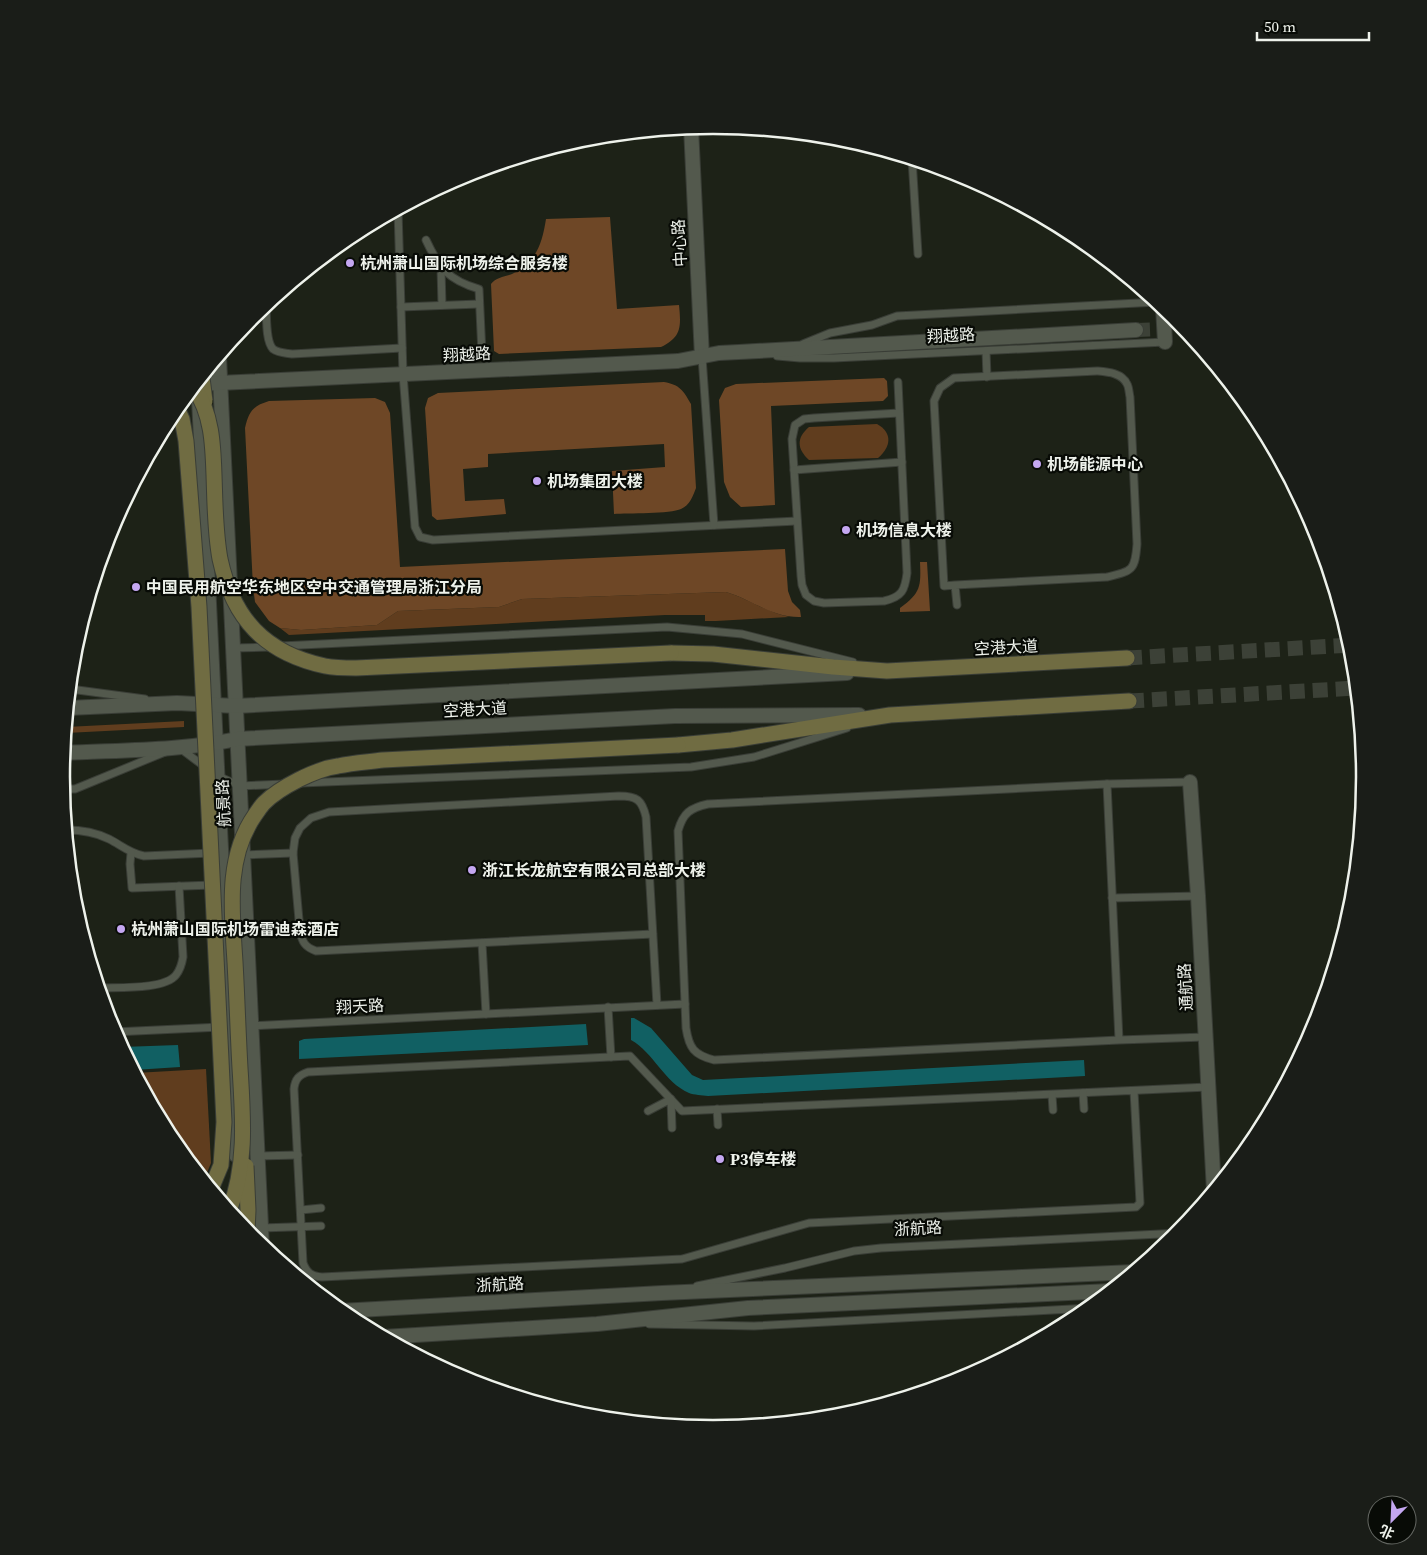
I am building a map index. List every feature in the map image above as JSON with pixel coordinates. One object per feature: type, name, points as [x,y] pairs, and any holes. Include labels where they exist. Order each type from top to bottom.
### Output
[{"type":"main road","name":"空港大道","points":[[200,390],[211,435],[220,558],[226,582],[237,608],[253,629],[271,644],[297,657],[326,666],[356,668],[671,653],[713,654],[887,671],[1127,658]]},
{"type":"main road","points":[[181,417],[186,441],[199,607],[224,1122],[221,1165],[214,1182]]},
{"type":"main road","name":"空港大道","points":[[244,1129],[232,911],[234,871],[242,839],[264,803],[284,788],[305,777],[336,766],[383,760],[678,745],[732,740],[890,715],[1129,701]]},
{"type":"main road","points":[[238,1211],[233,1203],[244,1129]]},
{"type":"main road","points":[[244,1129],[248,1222]]},
{"type":"street","name":"中心路","points":[[691,135],[702,357]]},
{"type":"street","points":[[1164,317],[1165,342]]},
{"type":"street","name":"翔越路","points":[[205,383],[678,361],[719,353],[1136,330]]},
{"type":"street","name":"航景路","points":[[219,366],[258,1156],[249,1223]]},
{"type":"street","name":"航景路","points":[[198,392],[230,1027],[247,1221]]},
{"type":"street","name":"空港大道","points":[[74,708],[178,704],[236,706],[887,671]]},
{"type":"street","name":"空港大道","points":[[71,753],[178,747],[237,739],[675,716],[890,715]]},
{"type":"street","name":"通航路","points":[[1190,782],[1213,1182]]},
{"type":"street","name":"浙航路","points":[[352,1310],[662,1293],[1124,1272]]},
{"type":"street","points":[[394,1336],[596,1324],[748,1308],[1100,1292]]},
{"type":"lane","points":[[912,166],[918,254]]},
{"type":"lane","points":[[398,217],[403,374],[415,527],[420,537],[433,540],[797,521]]},
{"type":"lane","points":[[426,240],[441,268],[465,285],[479,289],[482,354]]},
{"type":"lane","points":[[441,268],[442,305]]},
{"type":"lane","name":"翔越路","points":[[792,349],[830,333],[872,325],[897,316],[1147,303]]},
{"type":"lane","points":[[401,307],[479,304]]},
{"type":"lane","points":[[267,314],[269,342],[273,348],[281,353],[402,348]]},
{"type":"lane","name":"翔越路","points":[[739,352],[800,358],[834,358],[1165,342]]},
{"type":"lane","points":[[986,351],[987,377]]},
{"type":"lane","points":[[702,357],[714,526]]},
{"type":"lane","points":[[1097,372],[1109,372],[1120,376],[1127,384],[1130,396],[1137,544],[1136,561],[1131,569],[1123,574],[1107,577],[955,585],[944,586],[934,401],[940,388],[954,378],[1097,372]]},
{"type":"lane","points":[[898,382],[906,584],[901,594],[893,599],[884,601],[824,604],[814,601],[806,595],[800,576],[792,434],[795,425],[798,422],[814,418],[899,413]]},
{"type":"lane","points":[[794,470],[902,462]]},
{"type":"lane","points":[[955,585],[956,604]]},
{"type":"lane","points":[[233,648],[667,627],[742,634],[887,671]]},
{"type":"lane","points":[[77,690],[178,704]]},
{"type":"lane","points":[[70,789],[178,747],[218,776],[240,786],[691,767],[754,757],[890,715]]},
{"type":"lane","points":[[1190,782],[1107,784],[708,804],[694,807],[680,821],[678,831],[688,1038],[693,1049],[701,1056],[714,1060],[1206,1037]]},
{"type":"lane","points":[[1107,784],[1119,1040]]},
{"type":"lane","points":[[653,934],[316,952],[308,948],[302,941],[300,932],[293,852],[295,838],[300,828],[311,818],[329,812],[630,796],[639,800],[644,807],[646,817],[653,934],[656,1005]]},
{"type":"lane","points":[[72,830],[96,834],[109,839],[131,853],[144,856],[221,852]]},
{"type":"lane","points":[[243,855],[293,852]]},
{"type":"lane","points":[[131,853],[132,888],[223,885]]},
{"type":"lane","points":[[105,988],[157,985],[169,981],[175,976],[181,966],[183,957],[179,886]]},
{"type":"lane","points":[[1112,898],[1198,896]]},
{"type":"lane","points":[[482,943],[486,1014]]},
{"type":"lane","name":"翔天路","points":[[122,1032],[686,1004]]},
{"type":"lane","points":[[608,1008],[611,1057]]},
{"type":"lane","points":[[1134,1091],[1140,1203],[1136,1207],[809,1223],[682,1259],[322,1277],[314,1276],[306,1271],[303,1263],[294,1089],[295,1081],[300,1074],[308,1072],[630,1056],[682,1111],[717,1109],[1083,1093],[1208,1088]]},
{"type":"lane","points":[[1083,1093],[1084,1109]]},
{"type":"lane","points":[[1052,1095],[1053,1110]]},
{"type":"lane","points":[[648,1111],[671,1099]]},
{"type":"lane","points":[[671,1099],[672,1128]]},
{"type":"lane","points":[[717,1109],[718,1125]]},
{"type":"lane","points":[[258,1156],[298,1154]]},
{"type":"lane","points":[[300,1210],[321,1208]]},
{"type":"lane","points":[[253,1227],[321,1226]]},
{"type":"lane","name":"浙航路","points":[[662,1293],[785,1268],[854,1251],[881,1248],[1168,1234]]},
{"type":"lane","points":[[596,1324],[754,1326],[1077,1309]]},
{"type":"shaded area","points":[[610,217],[617,309],[679,305],[680,325],[673,339],[661,347],[499,354],[494,351],[491,284],[520,270],[527,264],[540,244],[546,219]]},
{"type":"shaded area","points":[[884,378],[887,381],[888,396],[883,401],[771,406],[775,505],[741,507],[730,497],[724,482],[719,400],[725,388],[736,384]]},
{"type":"shaded area","points":[[664,382],[680,389],[691,404],[696,488],[691,500],[681,509],[668,512],[614,514],[612,471],[665,467],[664,444],[488,454],[488,467],[463,469],[465,501],[504,499],[506,514],[437,520],[432,516],[425,408],[428,398],[438,393]]},
{"type":"shaded area","points":[[375,398],[385,402],[390,413],[400,567],[785,549],[788,591],[792,602],[800,610],[801,617],[791,617],[772,612],[726,592],[522,599],[499,607],[398,611],[377,625],[301,630],[280,628],[269,621],[255,602],[245,428],[248,417],[255,407],[269,401]]},
{"type":"shaded area","points":[[877,424],[888,436],[888,445],[878,458],[809,460],[800,448],[800,439],[809,427]]},
{"type":"shaded area","points":[[920,562],[927,562],[930,611],[900,612],[900,608],[916,593],[920,583]]},
{"type":"shaded area","points":[[726,592],[789,617],[705,621],[705,615],[665,615],[289,635],[280,628],[301,630],[377,625],[398,611],[499,607],[522,599]]},
{"type":"shaded area","points":[[184,721],[184,727],[71,733],[72,727]]},
{"type":"shaded area","points":[[206,1069],[211,1163],[207,1173],[178,1135],[142,1073]]},
{"type":"water","points":[[631,1018],[651,1028],[692,1075],[703,1080],[1084,1060],[1085,1076],[708,1096],[696,1095],[680,1088],[646,1052],[631,1040]]},
{"type":"water","points":[[586,1024],[588,1045],[299,1059],[299,1041],[304,1039]]},
{"type":"water","points":[[178,1045],[180,1067],[140,1070],[129,1047]]},
{"type":"tunnel","points":[[1136,330],[1175,328]]},
{"type":"tunnel","points":[[1127,658],[1343,645]]},
{"type":"tunnel","points":[[1129,701],[1350,688]]},
{"type":"place","name":"杭州萧山国际机场综合服务楼","points":[[350,263]]},
{"type":"place","name":"机场能源中心","points":[[1037,464]]},
{"type":"place","name":"机场集团大楼","points":[[537,481]]},
{"type":"place","name":"机场信息大楼","points":[[846,530]]},
{"type":"place","name":"中国民用航空华东地区空中交通管理局浙江分局","points":[[136,587]]},
{"type":"place","name":"浙江长龙航空有限公司总部大楼","points":[[472,870]]},
{"type":"place","name":"杭州萧山国际机场雷迪森酒店","points":[[121,929]]},
{"type":"place","name":"P3停车楼","points":[[720,1159]]}]
